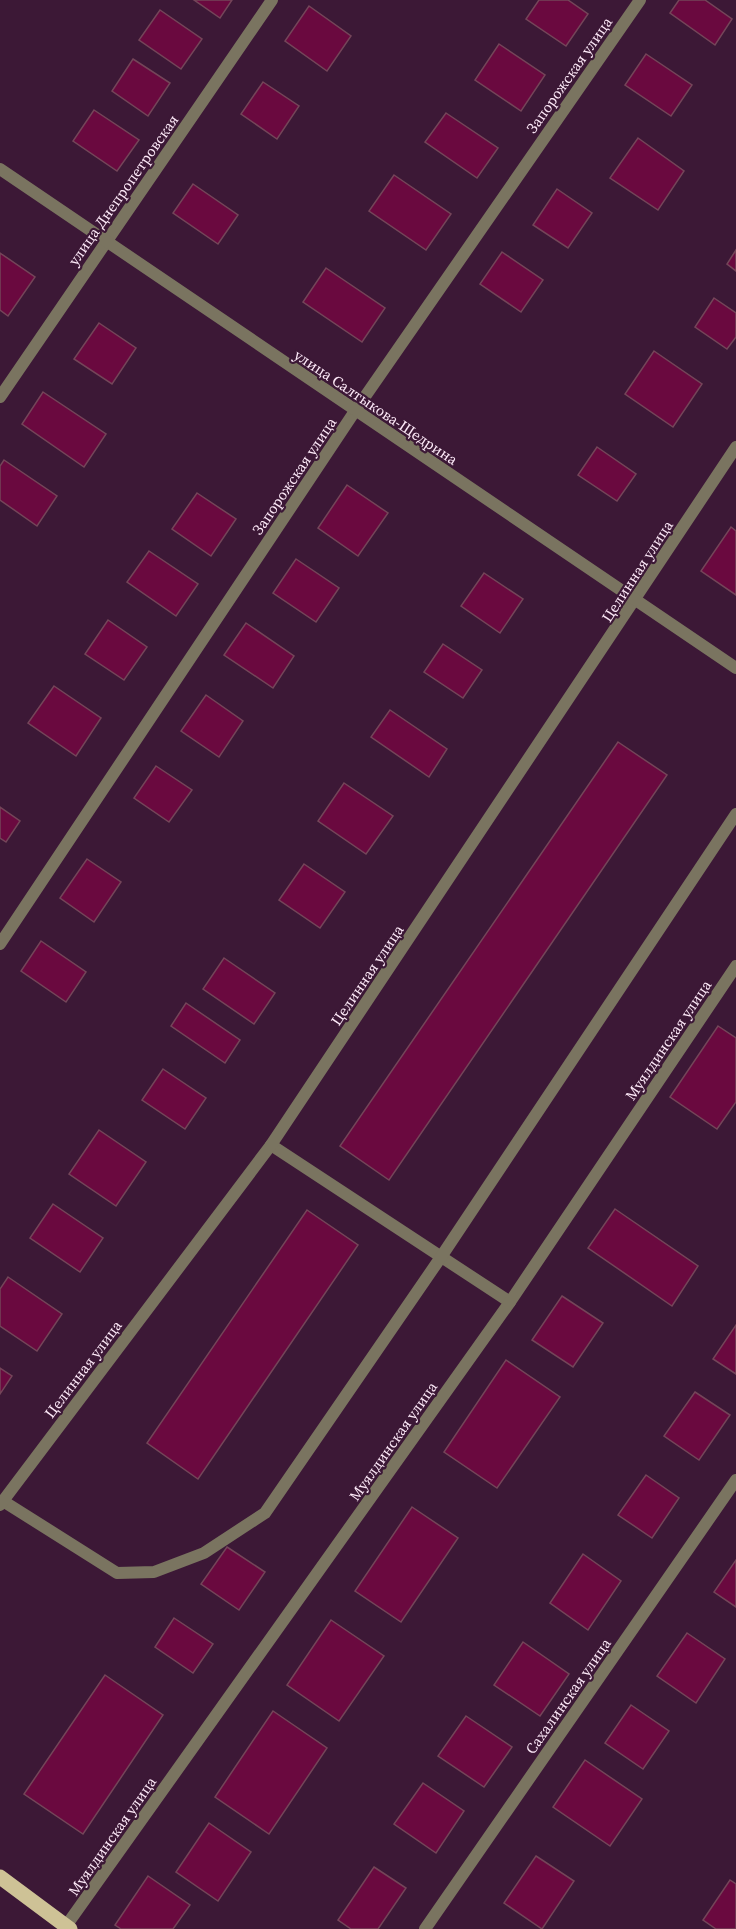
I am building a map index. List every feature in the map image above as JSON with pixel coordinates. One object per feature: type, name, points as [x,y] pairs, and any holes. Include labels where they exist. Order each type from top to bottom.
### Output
[{"type":"main road","points":[[0,1877],[68,1928]]},
{"type":"street","name":"улица Днепропетровская","points":[[0,397],[272,0]]},
{"type":"street","name":"Запорожская улица","points":[[0,944],[355,411],[640,0]]},
{"type":"street","name":"улица Салтыкова-Щедрина","points":[[0,169],[736,668]]},
{"type":"street","name":"Целинная улица","points":[[1,1503],[271,1145],[736,447]]},
{"type":"street","points":[[1,1503],[117,1573],[154,1572],[204,1553],[265,1513],[441,1257],[736,814]]},
{"type":"street","name":"Муялдинская улица","points":[[68,1928],[510,1302],[736,966]]},
{"type":"street","points":[[271,1145],[510,1302]]},
{"type":"street","name":"Сахалинская улица","points":[[425,1929],[736,1480]]},
{"type":"building","points":[[194,0],[232,0],[220,18]]},
{"type":"building","points":[[539,0],[568,0],[588,14],[566,46],[526,19]]},
{"type":"building","points":[[679,0],[705,0],[732,19],[715,45],[670,13]]},
{"type":"building","points":[[309,6],[351,36],[327,71],[285,41]]},
{"type":"building","points":[[160,10],[202,39],[181,69],[139,40]]},
{"type":"building","points":[[499,44],[545,75],[521,111],[475,80]]},
{"type":"building","points":[[646,54],[692,85],[671,116],[625,85]]},
{"type":"building","points":[[133,59],[170,83],[148,116],[112,91]]},
{"type":"building","points":[[263,82],[299,106],[277,139],[241,114]]},
{"type":"building","points":[[94,110],[139,140],[117,171],[73,141]]},
{"type":"building","points":[[446,113],[498,148],[477,178],[425,142]]},
{"type":"building","points":[[638,138],[684,171],[658,210],[610,178]]},
{"type":"building","points":[[394,175],[451,214],[426,250],[369,211]]},
{"type":"building","points":[[193,184],[238,215],[218,244],[173,213]]},
{"type":"building","points":[[557,189],[592,213],[568,248],[533,225]]},
{"type":"building","points":[[736,250],[736,271],[727,264]]},
{"type":"building","points":[[502,252],[543,280],[521,312],[480,284]]},
{"type":"building","points":[[0,253],[35,277],[8,316],[0,310]]},
{"type":"building","points":[[326,268],[385,308],[362,342],[303,302]]},
{"type":"building","points":[[714,298],[736,313],[736,337],[727,349],[695,327]]},
{"type":"building","points":[[99,323],[136,348],[112,384],[74,359]]},
{"type":"building","points":[[654,351],[702,384],[673,427],[625,394]]},
{"type":"building","points":[[43,392],[106,434],[84,467],[22,424]]},
{"type":"building","points":[[597,447],[636,474],[617,501],[578,475]]},
{"type":"building","points":[[4,460],[57,496],[37,526],[0,500],[0,466]]},
{"type":"building","points":[[347,485],[388,513],[358,556],[318,528]]},
{"type":"building","points":[[197,493],[236,519],[211,556],[172,529]]},
{"type":"building","points":[[731,527],[736,531],[736,595],[701,571]]},
{"type":"building","points":[[149,551],[198,584],[176,616],[127,582]]},
{"type":"building","points":[[296,559],[339,588],[316,622],[273,593]]},
{"type":"building","points":[[484,573],[523,599],[500,633],[461,606]]},
{"type":"building","points":[[108,620],[147,647],[124,680],[85,654]]},
{"type":"building","points":[[246,623],[294,656],[273,688],[224,655]]},
{"type":"building","points":[[443,644],[482,670],[463,698],[424,672]]},
{"type":"building","points":[[54,686],[101,718],[76,756],[28,723]]},
{"type":"building","points":[[206,695],[243,721],[219,757],[181,731]]},
{"type":"building","points":[[390,710],[447,749],[429,777],[371,737]]},
{"type":"building","points":[[618,742],[667,775],[389,1180],[340,1146]]},
{"type":"building","points":[[156,766],[192,790],[169,822],[134,798]]},
{"type":"building","points":[[344,783],[393,816],[366,854],[318,821]]},
{"type":"building","points":[[0,807],[20,821],[6,842],[0,838]]},
{"type":"building","points":[[87,859],[121,882],[94,922],[60,898]]},
{"type":"building","points":[[304,864],[345,892],[320,928],[279,900]]},
{"type":"building","points":[[41,941],[86,972],[66,1002],[21,971]]},
{"type":"building","points":[[224,958],[275,993],[254,1024],[203,989]]},
{"type":"building","points":[[186,1003],[240,1040],[225,1063],[171,1026]]},
{"type":"building","points":[[718,1026],[736,1038],[736,1102],[717,1129],[670,1097]]},
{"type":"building","points":[[163,1069],[206,1098],[185,1129],[142,1100]]},
{"type":"building","points":[[99,1130],[146,1162],[116,1206],[69,1174]]},
{"type":"building","points":[[53,1204],[103,1238],[80,1272],[30,1238]]},
{"type":"building","points":[[615,1209],[698,1266],[672,1306],[588,1248]]},
{"type":"building","points":[[307,1210],[358,1245],[198,1479],[147,1443]]},
{"type":"building","points":[[8,1277],[62,1314],[37,1351],[0,1326],[0,1289]]},
{"type":"building","points":[[562,1296],[603,1323],[573,1367],[532,1340]]},
{"type":"building","points":[[736,1325],[736,1374],[713,1359]]},
{"type":"building","points":[[506,1360],[560,1397],[497,1488],[444,1452]]},
{"type":"building","points":[[0,1368],[12,1376],[0,1394]]},
{"type":"building","points":[[695,1392],[730,1415],[699,1460],[664,1436]]},
{"type":"building","points":[[646,1475],[679,1498],[652,1538],[618,1515]]},
{"type":"building","points":[[412,1507],[458,1538],[401,1622],[355,1591]]},
{"type":"building","points":[[227,1547],[265,1572],[239,1610],[201,1584]]},
{"type":"building","points":[[583,1554],[621,1581],[588,1630],[550,1603]]},
{"type":"building","points":[[736,1560],[736,1607],[714,1592]]},
{"type":"building","points":[[174,1618],[213,1644],[193,1673],[155,1647]]},
{"type":"building","points":[[331,1620],[384,1656],[339,1721],[287,1685]]},
{"type":"building","points":[[687,1633],[725,1659],[696,1703],[657,1676]]},
{"type":"building","points":[[523,1642],[569,1674],[540,1716],[494,1685]]},
{"type":"building","points":[[105,1675],[163,1715],[83,1834],[24,1794]]},
{"type":"building","points":[[631,1705],[669,1731],[643,1769],[605,1743]]},
{"type":"building","points":[[273,1711],[327,1748],[269,1834],[215,1797]]},
{"type":"building","points":[[466,1716],[512,1747],[484,1787],[438,1756]]},
{"type":"building","points":[[585,1760],[642,1799],[610,1846],[553,1807]]},
{"type":"building","points":[[423,1783],[464,1811],[436,1853],[394,1824]]},
{"type":"building","points":[[209,1823],[251,1852],[218,1901],[176,1872]]},
{"type":"building","points":[[536,1856],[574,1881],[542,1929],[504,1903]]},
{"type":"building","points":[[374,1867],[406,1888],[378,1929],[351,1929],[338,1920]]},
{"type":"building","points":[[148,1876],[190,1905],[173,1929],[121,1929],[115,1925]]},
{"type":"building","points":[[730,1880],[736,1884],[736,1929],[716,1929],[703,1920]]}]
